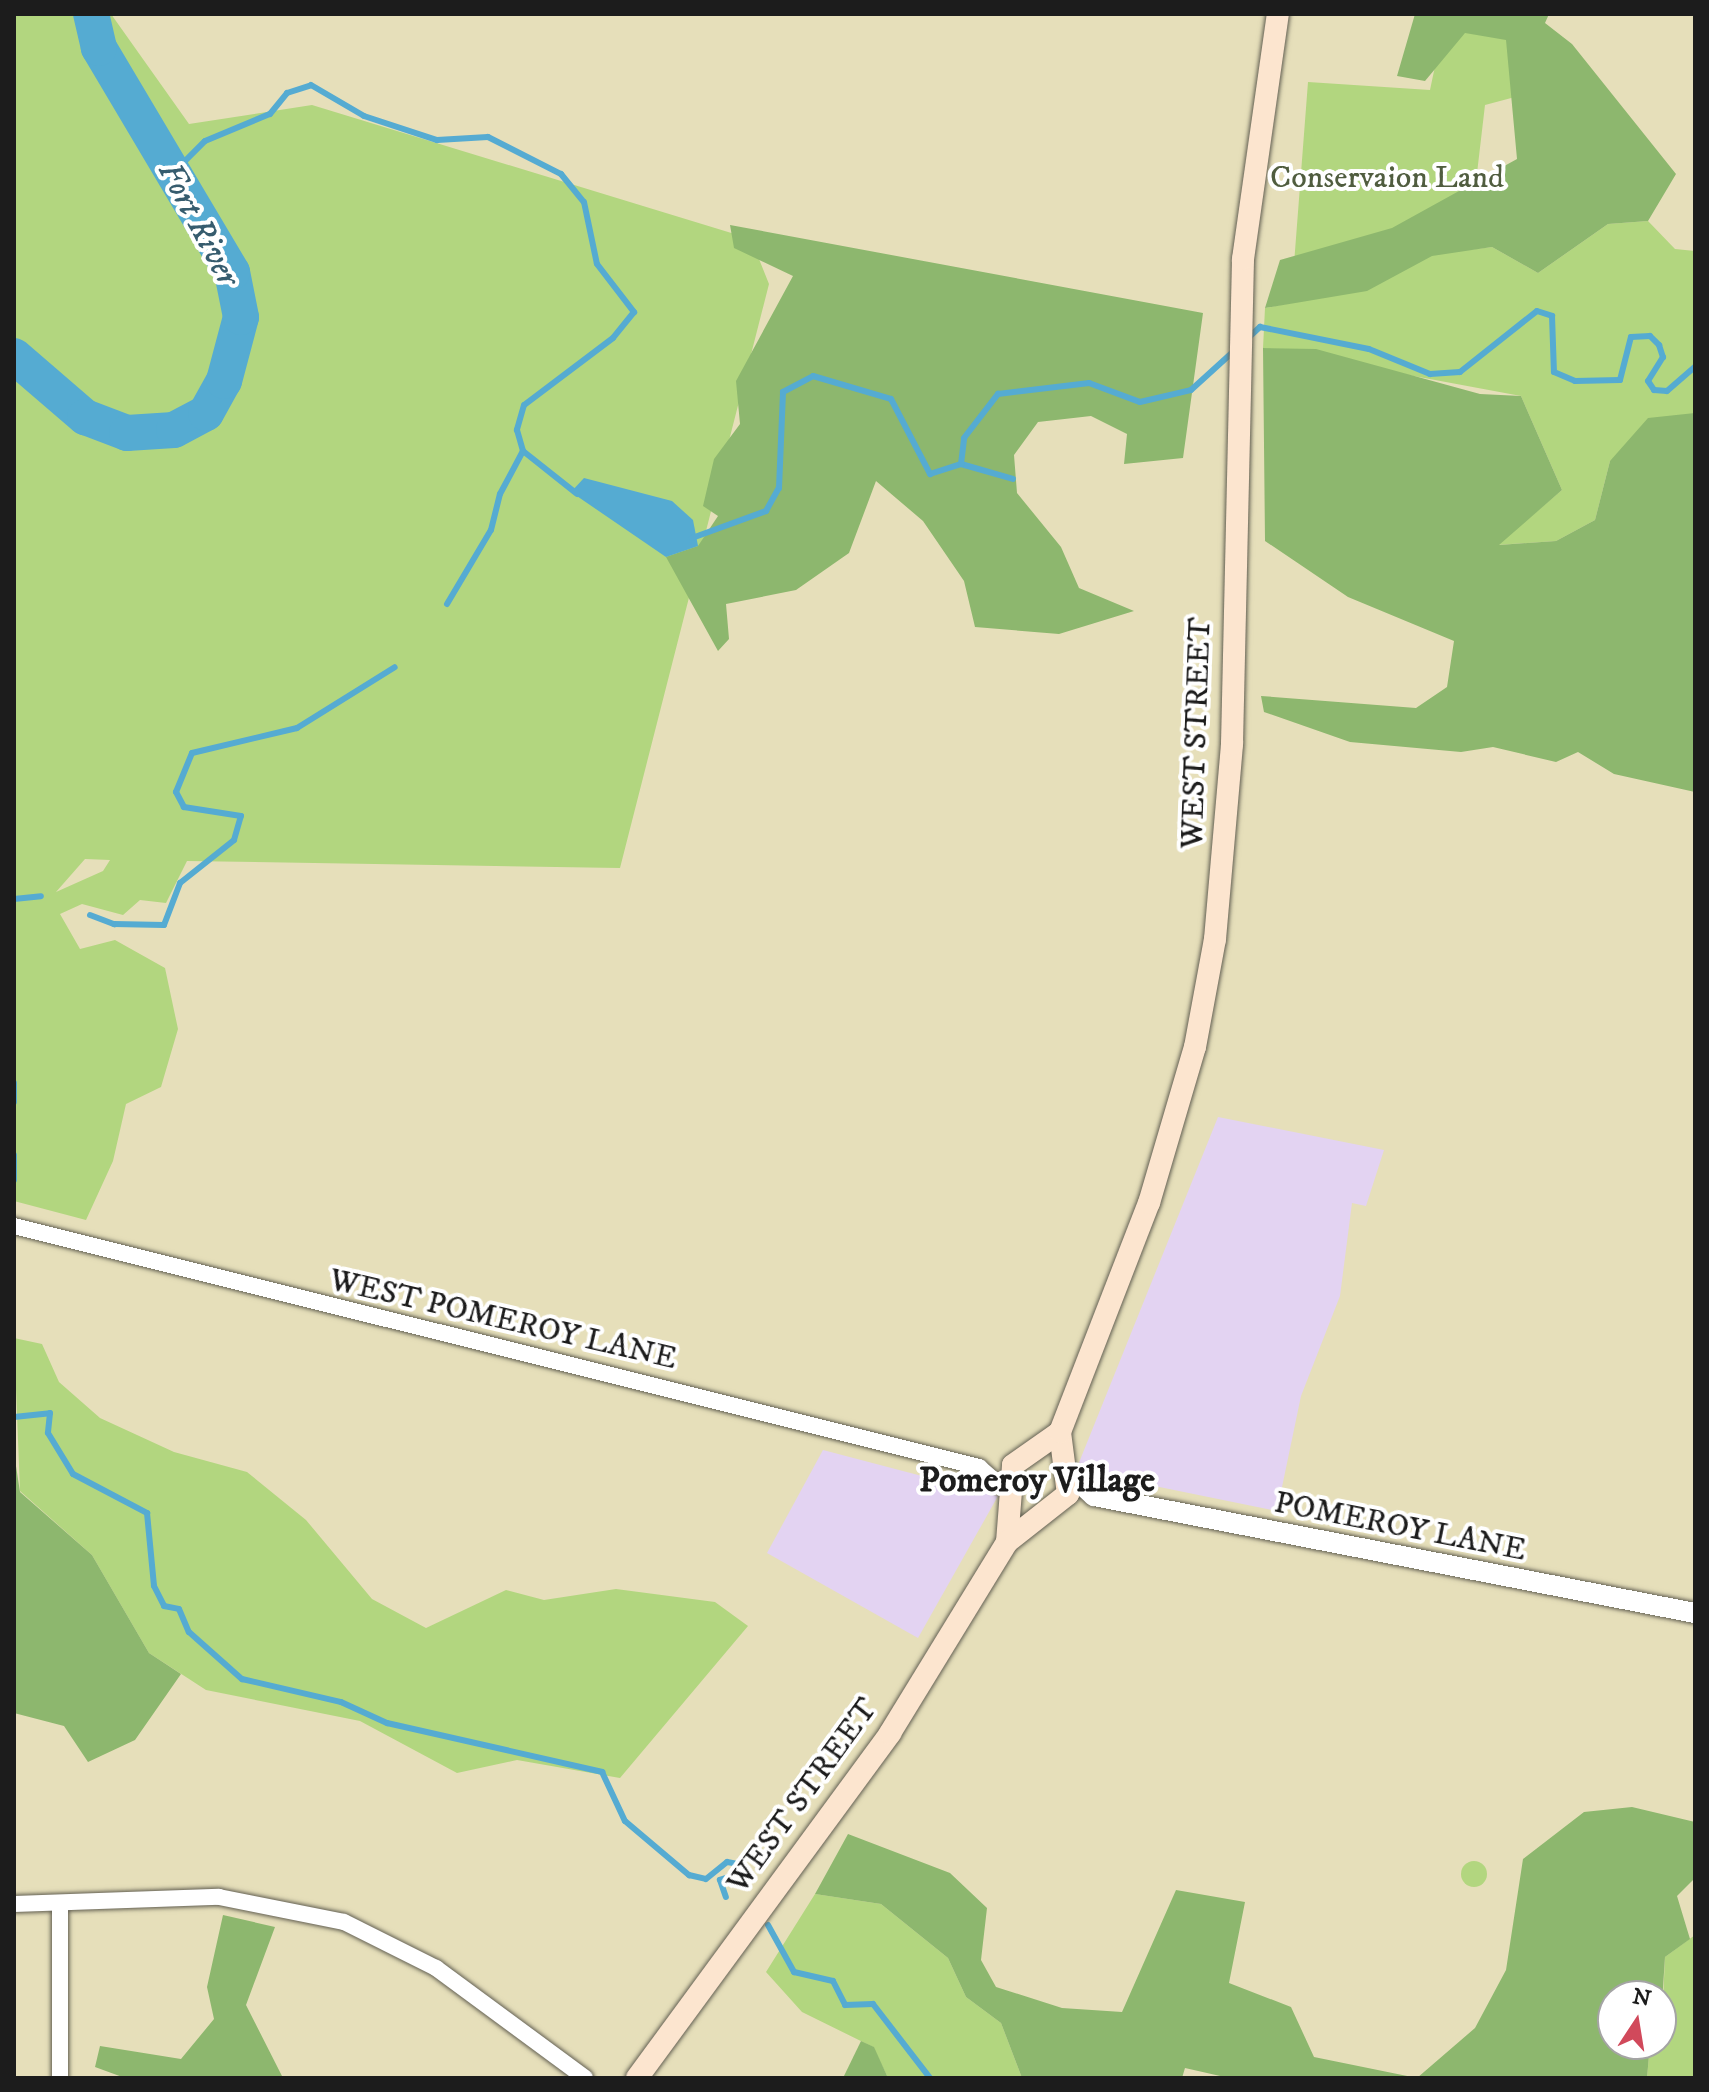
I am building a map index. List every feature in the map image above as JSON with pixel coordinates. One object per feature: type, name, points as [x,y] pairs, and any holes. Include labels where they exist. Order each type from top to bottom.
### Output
[{"type":"main road","name":"WEST STREET","points":[[1060,1432],[1149,1203],[1195,1047],[1215,939],[1232,744],[1239,330],[1250,184],[1278,14]]},
{"type":"main road","points":[[1010,1494],[1023,1509],[1050,1510],[1068,1494],[1068,1470],[1060,1432],[1025,1455]]},
{"type":"main road","points":[[1025,1455],[1048,1452],[1068,1470]]},
{"type":"main road","name":"WEST STREET","points":[[1007,1542],[1009,1474],[1025,1455]]},
{"type":"main road","name":"WEST STREET","points":[[637,2078],[890,1733],[1007,1542],[1050,1510]]},
{"type":"street","name":"WEST POMEROY LANE","points":[[14,1226],[979,1467],[1010,1494]]},
{"type":"street","name":"WEST POMEROY LANE","points":[[979,1467],[1025,1455]]},
{"type":"street","points":[[1068,1470],[1094,1496]]},
{"type":"street","name":"POMEROY LANE","points":[[1050,1510],[1094,1496],[1695,1613]]},
{"type":"street","points":[[14,1904],[219,1897],[344,1922],[436,1968],[585,2078]]},
{"type":"street","points":[[60,1903],[60,2078]]},
{"type":"shaded area","points":[[1218,1117],[1384,1150],[1366,1206],[1352,1203],[1340,1296],[1301,1396],[1277,1511],[1076,1470]]},
{"type":"shaded area","points":[[823,1450],[998,1496],[918,1638],[767,1553]]},
{"type":"green space","points":[[14,14],[111,14],[189,124],[312,105],[751,239],[769,284],[620,868],[187,861],[166,903],[140,900],[123,915],[82,904],[60,914],[80,949],[115,940],[165,968],[178,1029],[161,1087],[126,1104],[113,1161],[86,1220],[14,1201]],"holes":[[[85,859],[110,860],[103,871],[56,892]]]},
{"type":"green space","points":[[1415,14],[1549,14],[1545,23],[1572,44],[1676,174],[1648,221],[1608,224],[1538,273],[1492,247],[1432,256],[1367,291],[1265,308],[1280,260],[1392,228],[1517,159],[1506,40],[1465,33],[1425,81],[1397,76]]},
{"type":"green space","name":"Conservaion Land","points":[[1446,14],[1529,14],[1515,97],[1485,105],[1468,250],[1492,247],[1538,273],[1608,224],[1648,221],[1675,249],[1695,251],[1695,443],[1610,461],[1595,520],[1556,541],[1497,545],[1562,490],[1521,396],[1263,348],[1265,308],[1291,303],[1308,82],[1430,90]]},
{"type":"green space","points":[[730,225],[1203,313],[1183,458],[1124,464],[1127,434],[1091,416],[1038,422],[1014,455],[1017,493],[1061,547],[1079,588],[1134,611],[1059,634],[975,627],[964,581],[923,521],[876,481],[849,553],[796,590],[726,604],[729,639],[718,651],[666,557],[698,546],[718,516],[703,506],[714,459],[740,424],[736,381],[793,276],[734,248]]},
{"type":"green space","points":[[1263,348],[1316,349],[1480,394],[1521,396],[1562,490],[1499,545],[1556,541],[1595,520],[1610,461],[1648,418],[1695,413],[1695,792],[1614,774],[1578,752],[1556,762],[1493,747],[1461,752],[1350,742],[1264,712],[1261,696],[1416,708],[1447,687],[1454,641],[1348,597],[1265,541]]},
{"type":"green space","points":[[14,1338],[42,1344],[59,1382],[100,1418],[174,1452],[247,1472],[306,1520],[372,1599],[426,1628],[506,1590],[544,1600],[616,1589],[715,1602],[748,1626],[620,1778],[517,1760],[457,1773],[360,1721],[206,1690],[149,1653],[92,1555],[20,1491]]},
{"type":"green space","points":[[14,1453],[20,1492],[92,1555],[149,1653],[181,1674],[135,1740],[88,1762],[64,1726],[14,1713]]},
{"type":"green space","points":[[1632,1807],[1695,1822],[1695,1878],[1677,1896],[1690,1939],[1665,1957],[1663,1980],[1597,1980],[1597,2060],[1649,2060],[1647,2078],[1417,2078],[1475,2028],[1506,1970],[1523,1859],[1584,1812]]},
{"type":"green space","points":[[848,1834],[950,1873],[987,1908],[981,1960],[996,1987],[1062,2008],[1122,2012],[1176,1890],[1245,1902],[1229,1983],[1291,2007],[1314,2057],[1417,2078],[1229,2078],[1185,2068],[1182,2078],[1022,2078],[1001,2023],[966,1997],[948,1958],[881,1904],[815,1894]]},
{"type":"green space","points":[[1474,1861],[1483,1865],[1487,1874],[1483,1883],[1474,1887],[1465,1883],[1461,1874],[1465,1865]]},
{"type":"green space","points":[[815,1894],[881,1904],[948,1958],[966,1997],[1001,2023],[1022,2078],[888,2078],[873,2047],[802,2012],[766,1972]]},
{"type":"green space","points":[[223,1915],[275,1927],[246,2005],[283,2078],[125,2078],[95,2067],[100,2046],[181,2059],[214,2019],[207,1987]]},
{"type":"green space","points":[[1695,1935],[1695,2078],[1647,2078],[1649,2060],[1677,2060],[1677,1980],[1664,1980],[1665,1957]]},
{"type":"green space","points":[[861,2041],[874,2047],[888,2078],[843,2078]]},
{"type":"water","points":[[584,478],[672,501],[693,520],[698,546],[666,557],[571,492]]},
{"type":"waterway","name":"Fort River","points":[[14,356],[85,417],[127,433],[174,430],[206,413],[224,381],[241,317],[232,272],[99,48],[91,14]]},
{"type":"waterway","points":[[173,173],[205,141],[270,114],[287,93],[311,85],[364,116],[437,140],[488,137],[561,174],[584,202],[597,264],[634,312],[613,338],[524,405],[517,430],[523,451],[577,494]]},
{"type":"waterway","points":[[1247,339],[1260,327],[1369,349],[1430,374],[1460,372],[1537,311],[1552,316],[1554,372],[1575,381],[1620,380],[1631,337],[1650,336],[1659,345],[1663,357],[1648,381],[1654,390],[1667,391],[1695,367]]},
{"type":"waterway","points":[[692,538],[766,511],[779,488],[783,392],[813,376],[891,399],[930,474],[961,464],[964,438],[998,394],[1089,383],[1140,402],[1191,390],[1236,349]]},
{"type":"waterway","points":[[447,604],[491,530],[500,494],[523,451]]},
{"type":"waterway","points":[[961,464],[1013,479]]},
{"type":"waterway","points":[[90,915],[114,924],[164,925],[180,883],[234,840],[241,816],[184,807],[176,792],[192,753],[297,728],[395,667]]},
{"type":"waterway","points":[[14,899],[41,896]]},
{"type":"waterway","points":[[14,1083],[14,1102]]},
{"type":"waterway","points":[[14,1155],[14,1180]]},
{"type":"waterway","points":[[14,1417],[50,1413],[48,1433],[73,1474],[147,1513],[154,1586],[164,1606],[179,1609],[189,1632],[242,1679],[341,1702],[387,1723],[602,1772],[625,1821],[689,1875],[706,1879],[727,1862],[738,1864],[735,1875],[720,1880],[726,1897]]},
{"type":"waterway","points":[[768,1925],[794,1972],[833,1981],[845,2005],[873,2004],[930,2078]]},
{"type":"district","name":"Pomeroy Village","points":[[1037,1481]]}]
